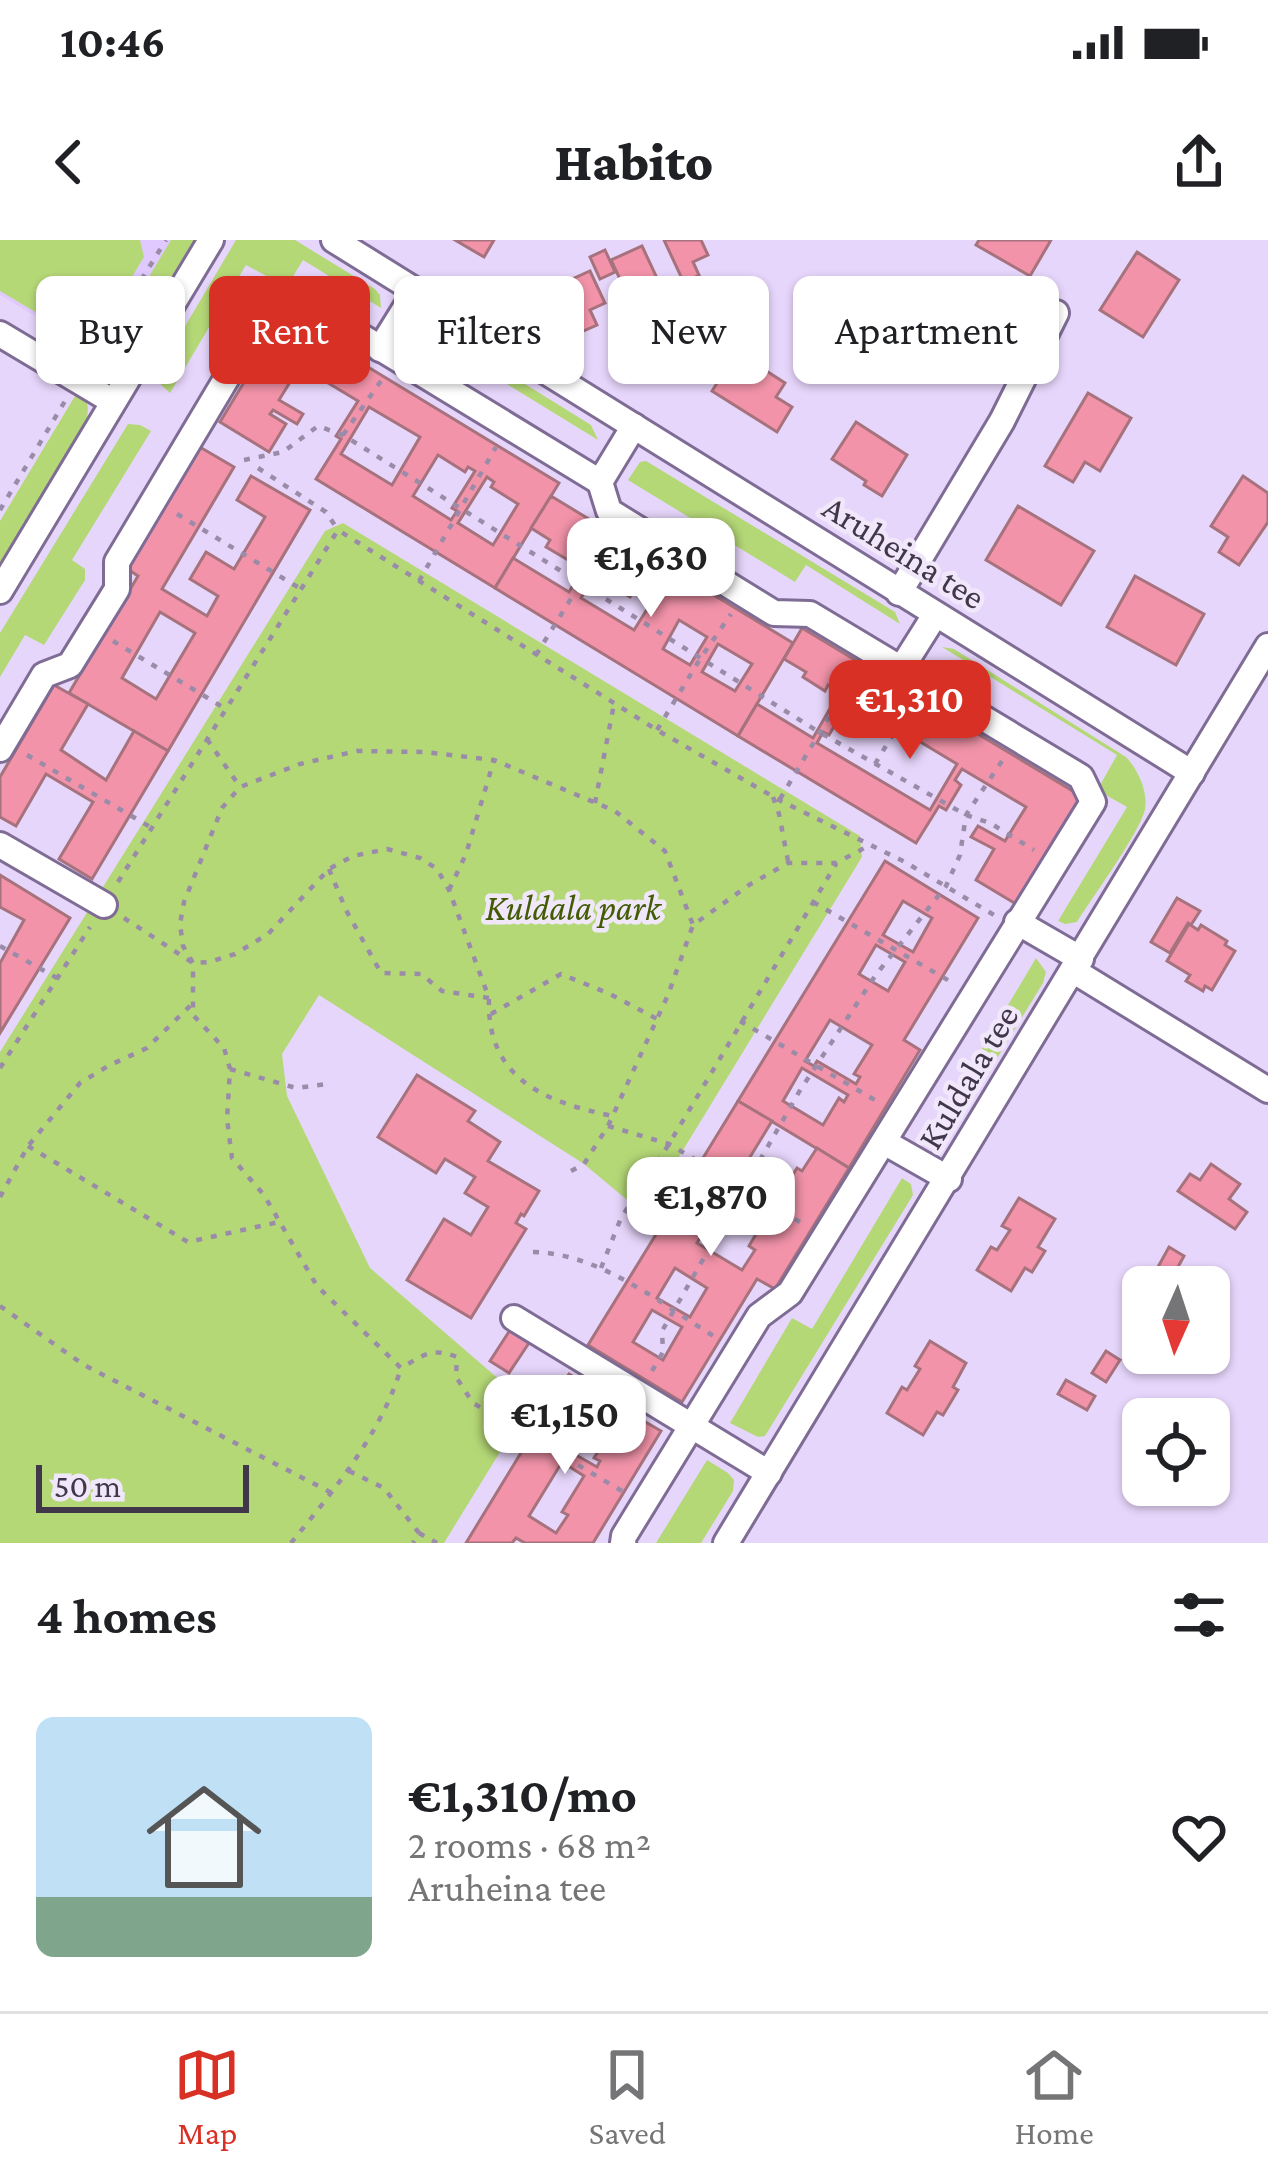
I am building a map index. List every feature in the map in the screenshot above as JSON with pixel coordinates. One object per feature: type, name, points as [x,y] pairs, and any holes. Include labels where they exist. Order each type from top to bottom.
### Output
[{"type":"street","points":[[0,591],[211,240]]},
{"type":"street","name":"Aruheina tee","points":[[334,240],[394,277]]},
{"type":"street","points":[[2,745],[44,675],[70,665],[93,629],[117,590],[117,562],[268,307],[284,298],[303,302],[599,482],[609,512],[774,613],[810,614],[1081,776],[1093,802],[790,1293],[759,1316],[623,1543]]},
{"type":"street","points":[[0,334],[112,401]]},
{"type":"street","points":[[389,354],[394,342]]},
{"type":"street","name":"Aruheina tee","points":[[566,384],[1192,773]]},
{"type":"street","points":[[899,593],[1020,384]]},
{"type":"street","points":[[599,482],[634,426]]},
{"type":"street","points":[[901,669],[935,615]]},
{"type":"street","name":"Kuldala tee","points":[[726,1543],[1268,646]]},
{"type":"street","points":[[0,845],[104,905]]},
{"type":"street","points":[[1017,922],[1268,1090]]},
{"type":"street","points":[[884,1142],[949,1179]]},
{"type":"street","points":[[514,1318],[770,1473]]},
{"type":"path","points":[[343,435],[389,354]]},
{"type":"path","points":[[244,460],[283,452],[318,426],[343,435],[819,732],[1054,862]]},
{"type":"path","points":[[419,581],[508,426]]},
{"type":"path","points":[[258,468],[326,512],[338,530],[657,730],[776,799],[998,917],[1017,922]]},
{"type":"path","points":[[154,500],[301,589]]},
{"type":"path","points":[[536,655],[621,519]]},
{"type":"path","points":[[0,1068],[338,530]]},
{"type":"path","points":[[657,730],[744,595]]},
{"type":"path","points":[[93,629],[226,709]]},
{"type":"path","points":[[788,863],[776,799],[869,649]]},
{"type":"path","points":[[875,764],[924,683]]},
{"type":"path","points":[[595,802],[614,704]]},
{"type":"path","points":[[639,1394],[663,1352],[662,1331],[744,1188],[817,1066],[895,950],[946,886],[960,855],[966,815],[1018,738]]},
{"type":"path","points":[[207,739],[240,788]]},
{"type":"path","points":[[2,745],[152,828]]},
{"type":"path","points":[[401,1368],[317,1286],[263,1195],[232,1158],[227,1119],[230,1069],[224,1048],[193,1015],[193,963],[183,946],[180,924],[184,902],[222,808],[240,788],[300,764],[357,751],[494,760],[615,811],[665,851],[692,925]]},
{"type":"path","points":[[449,890],[466,854],[494,760]]},
{"type":"path","points":[[571,1171],[584,1164],[613,1116],[692,925],[788,863],[836,863],[870,845]]},
{"type":"path","points":[[104,905],[193,963],[235,954],[268,934],[329,869],[353,856],[387,849],[421,858],[437,869],[449,890],[489,998],[488,1016],[500,1058],[538,1091],[613,1116]]},
{"type":"path","points":[[601,1268],[621,1218],[836,863]]},
{"type":"path","points":[[329,869],[381,974],[421,974],[442,992],[489,998]]},
{"type":"path","points":[[813,902],[973,995]]},
{"type":"path","points":[[0,946],[57,978]]},
{"type":"path","points":[[488,1016],[561,974],[657,1019]]},
{"type":"path","points":[[0,1197],[28,1146],[80,1083],[148,1048],[191,1005]]},
{"type":"path","points":[[740,1022],[900,1114]]},
{"type":"path","points":[[230,1069],[296,1088],[327,1084]]},
{"type":"path","points":[[608,1126],[669,1144],[824,1237]]},
{"type":"path","points":[[28,1146],[188,1242],[279,1222]]},
{"type":"path","points":[[532,1252],[557,1252],[586,1260],[738,1351]]},
{"type":"path","points":[[0,1306],[84,1365],[332,1492]]},
{"type":"path","points":[[291,1543],[332,1492],[383,1413],[401,1368],[440,1350],[457,1357],[456,1377],[473,1402],[644,1504]]},
{"type":"path","points":[[347,1470],[384,1488],[419,1532],[437,1543]]},
{"type":"path","points":[[413,1543],[419,1532]]},
{"type":"shaded area","points":[[0,240],[182,240],[160,276],[36,276],[36,316],[0,295]]},
{"type":"green space","points":[[0,240],[140,240],[144,257],[132,276],[36,276],[36,312],[0,291]]},
{"type":"green space","points":[[171,240],[194,240],[172,276],[149,276]]},
{"type":"green space","points":[[236,240],[295,240],[354,276],[329,276],[303,260],[293,276],[266,276],[246,265],[239,276],[215,276]]},
{"type":"green space","points":[[209,286],[209,327],[185,368],[185,326]]},
{"type":"green space","points":[[370,286],[380,295],[381,308],[370,301]]},
{"type":"green space","points":[[507,384],[525,384],[591,425],[598,440]]},
{"type":"green space","points":[[78,391],[87,403],[87,418],[0,565],[0,521]]},
{"type":"green space","points":[[128,424],[151,431],[72,560],[85,569],[85,580],[44,645],[25,635],[0,677],[0,633]]},
{"type":"green space","points":[[646,461],[895,612],[900,624],[806,565],[795,582],[628,480],[640,462]]},
{"type":"green space","name":"Kuldala park","points":[[343,523],[860,836],[862,857],[644,1214],[584,1164],[319,995],[282,1054],[287,1096],[370,1268],[529,1405],[444,1543],[0,1543],[0,1052],[325,531]]},
{"type":"green space","points":[[942,647],[954,649],[1126,757],[1138,774],[1146,802],[1142,819],[1077,922],[1058,921],[1127,807],[1099,787],[1117,755]]},
{"type":"green space","points":[[1036,958],[1046,972],[1043,983],[946,1142],[926,1143]]},
{"type":"green space","points":[[902,1178],[911,1184],[913,1195],[765,1436],[730,1423],[792,1318],[812,1329]]},
{"type":"green space","points":[[707,1460],[734,1480],[733,1491],[701,1543],[656,1543]]},
{"type":"building","points":[[455,240],[494,240],[484,257]]},
{"type":"building","points":[[664,240],[701,240],[708,255],[693,262],[699,275],[681,276]]},
{"type":"building","points":[[979,240],[1051,240],[1030,276],[976,245]]},
{"type":"building","points":[[642,246],[656,276],[618,276],[611,260]]},
{"type":"building","points":[[605,250],[615,272],[600,279],[590,257]]},
{"type":"building","points":[[1137,252],[1179,280],[1143,337],[1100,310]]},
{"type":"building","points":[[590,271],[605,303],[590,310],[597,325],[584,331],[584,276],[579,276]]},
{"type":"building","points":[[370,368],[559,483],[495,588],[316,479],[358,401],[330,384],[370,384]],"holes":[[[369,407],[420,437],[392,485],[341,454]],[[438,455],[465,472],[468,467],[475,471],[452,508],[457,511],[451,520],[413,496]],[[487,477],[494,482],[491,487],[518,504],[493,545],[458,523]]]},
{"type":"building","points":[[769,373],[785,383],[776,397],[792,407],[777,432],[712,391],[716,384],[769,384]]},
{"type":"building","points":[[243,384],[289,384],[279,400],[303,414],[297,424],[273,410],[270,414],[286,424],[269,452],[220,422]]},
{"type":"building","points":[[1088,393],[1131,418],[1100,471],[1085,462],[1073,482],[1045,466]]},
{"type":"building","points":[[856,422],[907,455],[882,496],[832,459]]},
{"type":"building","points":[[198,446],[234,467],[162,589],[207,616],[218,596],[190,579],[206,552],[234,569],[265,517],[237,500],[251,476],[310,510],[168,751],[69,693],[138,576],[126,568]],"holes":[[[160,612],[195,633],[156,699],[122,678]]]},
{"type":"building","points":[[1243,476],[1268,493],[1268,522],[1239,565],[1219,552],[1228,537],[1211,526]]},
{"type":"building","points":[[551,496],[793,643],[738,736],[495,588],[513,558],[569,592],[586,563],[579,559],[575,564],[546,547],[550,540],[531,528]],"holes":[[[598,569],[604,573],[601,579],[630,597],[633,592],[651,603],[634,630],[581,598]],[[679,620],[707,637],[690,665],[663,649]],[[718,644],[752,664],[735,691],[702,672]]]},
{"type":"building","points":[[1018,506],[1094,551],[1061,605],[986,560]]},
{"type":"building","points":[[1135,576],[1204,614],[1176,665],[1107,627]]},
{"type":"building","points":[[802,628],[1081,796],[1016,904],[976,880],[994,849],[971,837],[978,826],[1005,841],[1026,807],[962,769],[955,780],[961,785],[946,810],[939,806],[916,843],[738,736],[757,704],[813,738],[839,693],[828,685],[825,691],[784,659]],"holes":[[[846,697],[860,706],[857,711],[881,725],[884,720],[957,764],[930,810],[817,743],[823,732],[829,735]]]},
{"type":"building","points":[[54,685],[88,704],[61,750],[106,780],[134,731],[168,751],[92,879],[59,859],[93,802],[46,774],[16,826],[0,817],[0,777]]},
{"type":"building","points":[[885,861],[978,918],[904,1040],[920,1050],[849,1168],[738,1101]],"holes":[[[903,901],[932,918],[913,952],[883,935]],[[876,945],[905,962],[888,991],[859,974]],[[830,1020],[872,1045],[854,1074],[860,1077],[856,1084],[817,1061],[814,1066],[805,1061]],[[802,1068],[848,1095],[844,1102],[839,1098],[823,1125],[783,1101]]]},
{"type":"building","points":[[0,875],[70,918],[0,1033],[0,963],[24,920],[0,907]]},
{"type":"building","points":[[1177,898],[1200,911],[1170,953],[1151,942]]},
{"type":"building","points":[[1189,924],[1198,930],[1201,925],[1235,951],[1212,990],[1205,986],[1203,991],[1186,981],[1190,975],[1167,961]]},
{"type":"building","points":[[417,1075],[475,1111],[468,1121],[500,1142],[488,1161],[539,1191],[516,1223],[526,1229],[471,1318],[407,1280],[444,1219],[471,1235],[488,1207],[465,1193],[475,1177],[445,1159],[436,1173],[378,1137]]},
{"type":"building","points":[[738,1101],[772,1121],[736,1180],[781,1208],[790,1195],[783,1190],[817,1148],[849,1168],[775,1289],[757,1279],[682,1402],[588,1345]],"holes":[[[732,1185],[739,1190],[736,1194],[779,1213],[769,1229],[762,1224],[749,1246],[755,1250],[742,1270],[697,1243]],[[675,1268],[707,1288],[690,1317],[657,1298]],[[652,1310],[682,1327],[663,1360],[633,1342]]]},
{"type":"building","points":[[1211,1164],[1240,1184],[1229,1199],[1247,1212],[1235,1229],[1178,1191],[1190,1174],[1200,1180]]},
{"type":"building","points":[[1019,1198],[1055,1219],[1038,1247],[1045,1251],[1032,1272],[1025,1268],[1011,1291],[977,1270],[991,1247],[997,1250],[1010,1230],[1002,1226]]},
{"type":"building","points":[[1169,1247],[1184,1256],[1178,1266],[1159,1266]]},
{"type":"building","points":[[510,1330],[529,1343],[509,1373],[490,1361]]},
{"type":"building","points":[[930,1341],[966,1363],[953,1387],[958,1390],[923,1435],[887,1413],[902,1387],[907,1390],[920,1369],[915,1366]]},
{"type":"building","points":[[1106,1351],[1120,1360],[1106,1382],[1092,1373]]},
{"type":"building","points":[[569,1374],[603,1395],[569,1451],[597,1467],[600,1461],[594,1458],[613,1428],[619,1431],[630,1413],[661,1431],[593,1543],[525,1543],[516,1538],[512,1543],[466,1543]],"holes":[[[562,1462],[584,1476],[562,1512],[568,1515],[556,1533],[529,1516]]]},
{"type":"building","points":[[1066,1380],[1095,1396],[1087,1410],[1058,1394]]}]
